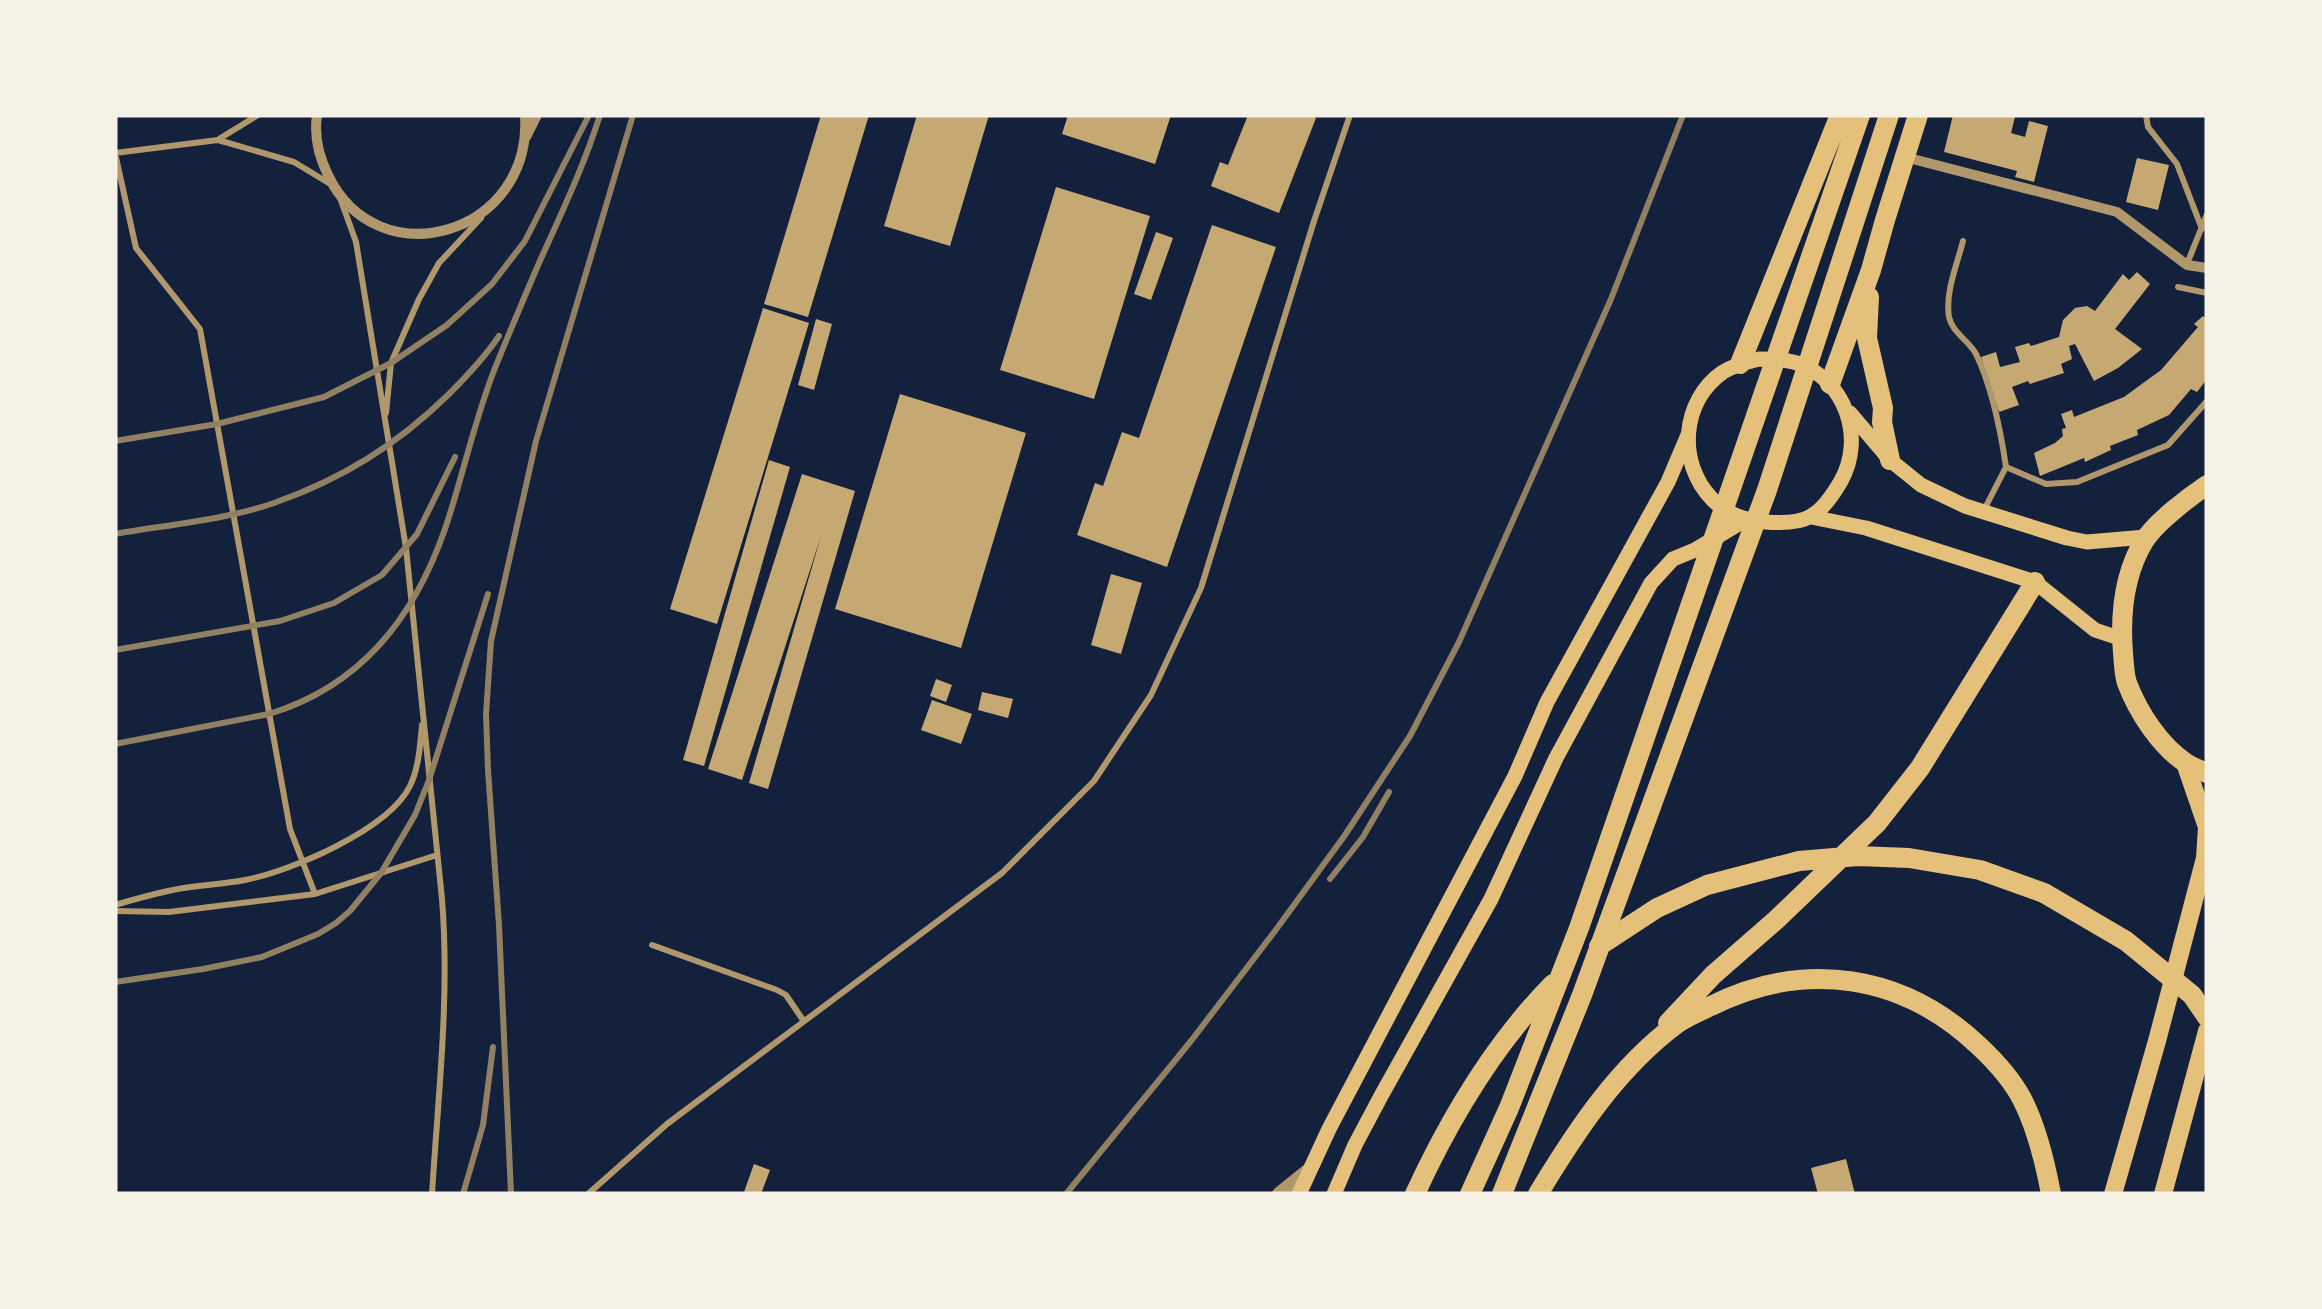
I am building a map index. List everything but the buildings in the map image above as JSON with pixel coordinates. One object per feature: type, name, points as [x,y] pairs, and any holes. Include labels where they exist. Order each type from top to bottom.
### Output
[{"type":"highway","points":[[1740,364],[1840,115]]},
{"type":"highway","points":[[1470,1194],[1509,1108],[1579,928],[1860,115]]},
{"type":"highway","points":[[1502,1194],[1582,996],[1767,490],[1889,115]]},
{"type":"highway","points":[[1830,384],[1872,270],[1918,115]]},
{"type":"highway","points":[[1872,270],[1867,338],[1890,460]]},
{"type":"highway","points":[[2207,484],[2146,537],[2131,566],[2122,639],[2126,680],[2140,712],[2158,737],[2185,763],[2207,773]]},
{"type":"highway","points":[[1649,1048],[1712,975],[1776,920],[1876,823],[1920,768],[2035,582]]},
{"type":"highway","points":[[1415,1194],[1488,1061],[1533,1005],[1570,968],[1656,908],[1706,884],[1799,861],[1858,856],[1909,858],[1980,870],[2044,892],[2126,940],[2192,996],[2207,1017]]},
{"type":"highway","points":[[1538,1194],[1574,1136],[1616,1081],[1680,1022],[1746,990],[1816,977],[1889,990],[1958,1026],[1994,1061],[2021,1096],[2036,1133],[2051,1194]]},
{"type":"main road","points":[[2122,639],[2095,630],[2035,582],[1866,528],[1811,516],[1780,523],[1745,520],[1728,512],[1702,487],[1693,471],[1688,453],[1691,416],[1710,384],[1740,364],[1759,359],[1797,363],[1830,384],[1890,460],[1921,485],[1965,506],[2066,538],[2087,542],[2146,537]]},
{"type":"main road","points":[[1811,516],[1834,493],[1848,468],[1852,440],[1847,410]]},
{"type":"main road","points":[[1299,1194],[1329,1129],[1516,776],[1547,702],[1668,482],[1688,435]]},
{"type":"main road","points":[[1334,1194],[1381,1096],[1491,900],[1556,758],[1650,583],[1673,559],[1696,550],[1745,520]]},
{"type":"main road","points":[[2113,1194],[2206,858],[2207,827],[2185,763]]},
{"type":"main road","points":[[2163,1194],[2207,1031]]},
{"type":"street","points":[[317,115],[315,130],[320,159],[336,190],[359,214],[384,227],[412,233],[440,232],[467,223],[504,193],[521,158],[525,115]]},
{"type":"street","points":[[525,139],[536,115]]},
{"type":"street","points":[[1904,157],[2118,212],[2187,266],[2207,268]]},
{"type":"street","points":[[1280,1194],[1311,1168]]},
{"type":"lane","points":[[218,140],[258,115]]},
{"type":"lane","points":[[588,1194],[667,1124],[1002,872],[1094,780],[1150,694],[1202,588],[1350,115]]},
{"type":"lane","points":[[2146,115],[2148,126],[2177,164],[2202,229]]},
{"type":"lane","points":[[315,894],[290,829],[200,328],[136,248],[115,153],[218,140],[294,162],[336,190],[356,242],[406,548],[446,941],[432,1194]]},
{"type":"lane","points":[[385,424],[391,363],[419,299],[439,262],[490,207]]},
{"type":"lane","points":[[2187,266],[2207,214]]},
{"type":"lane","points":[[1963,241],[1949,297],[1950,321],[1974,350],[2002,435],[2006,467],[1984,511]]},
{"type":"lane","points":[[2178,287],[2207,293]]},
{"type":"lane","points":[[2006,467],[2046,484],[2077,482],[2168,445],[2207,401]]},
{"type":"lane","points":[[115,908],[169,890],[269,874],[360,834],[378,822],[408,790],[419,757],[424,709]]},
{"type":"lane","points":[[115,908],[169,912],[315,894],[437,855]]},
{"type":"lane","points":[[652,944],[777,990],[786,996],[802,1020]]},
{"type":"railway","points":[[115,441],[217,424],[324,397],[391,363],[447,325],[492,284],[525,241],[589,115]]},
{"type":"railway","points":[[115,744],[269,714],[302,702],[357,667],[400,619],[417,592],[445,529],[495,368],[600,115]]},
{"type":"railway","points":[[511,1194],[488,770],[486,714],[491,641],[536,441],[633,115]]},
{"type":"railway","points":[[1066,1194],[1275,931],[1410,736],[1459,642],[1611,299],[1683,115]]},
{"type":"railway","points":[[115,534],[255,509],[299,494],[346,471],[389,445],[429,412],[469,373],[499,336]]},
{"type":"railway","points":[[115,650],[280,621],[334,603],[382,575],[417,534],[455,457]]},
{"type":"railway","points":[[115,982],[262,957],[318,934],[350,911],[381,873],[415,815],[488,594]]},
{"type":"railway","points":[[1330,879],[1363,837],[1389,792]]},
{"type":"railway","points":[[463,1194],[483,1125],[493,1047]]}]
